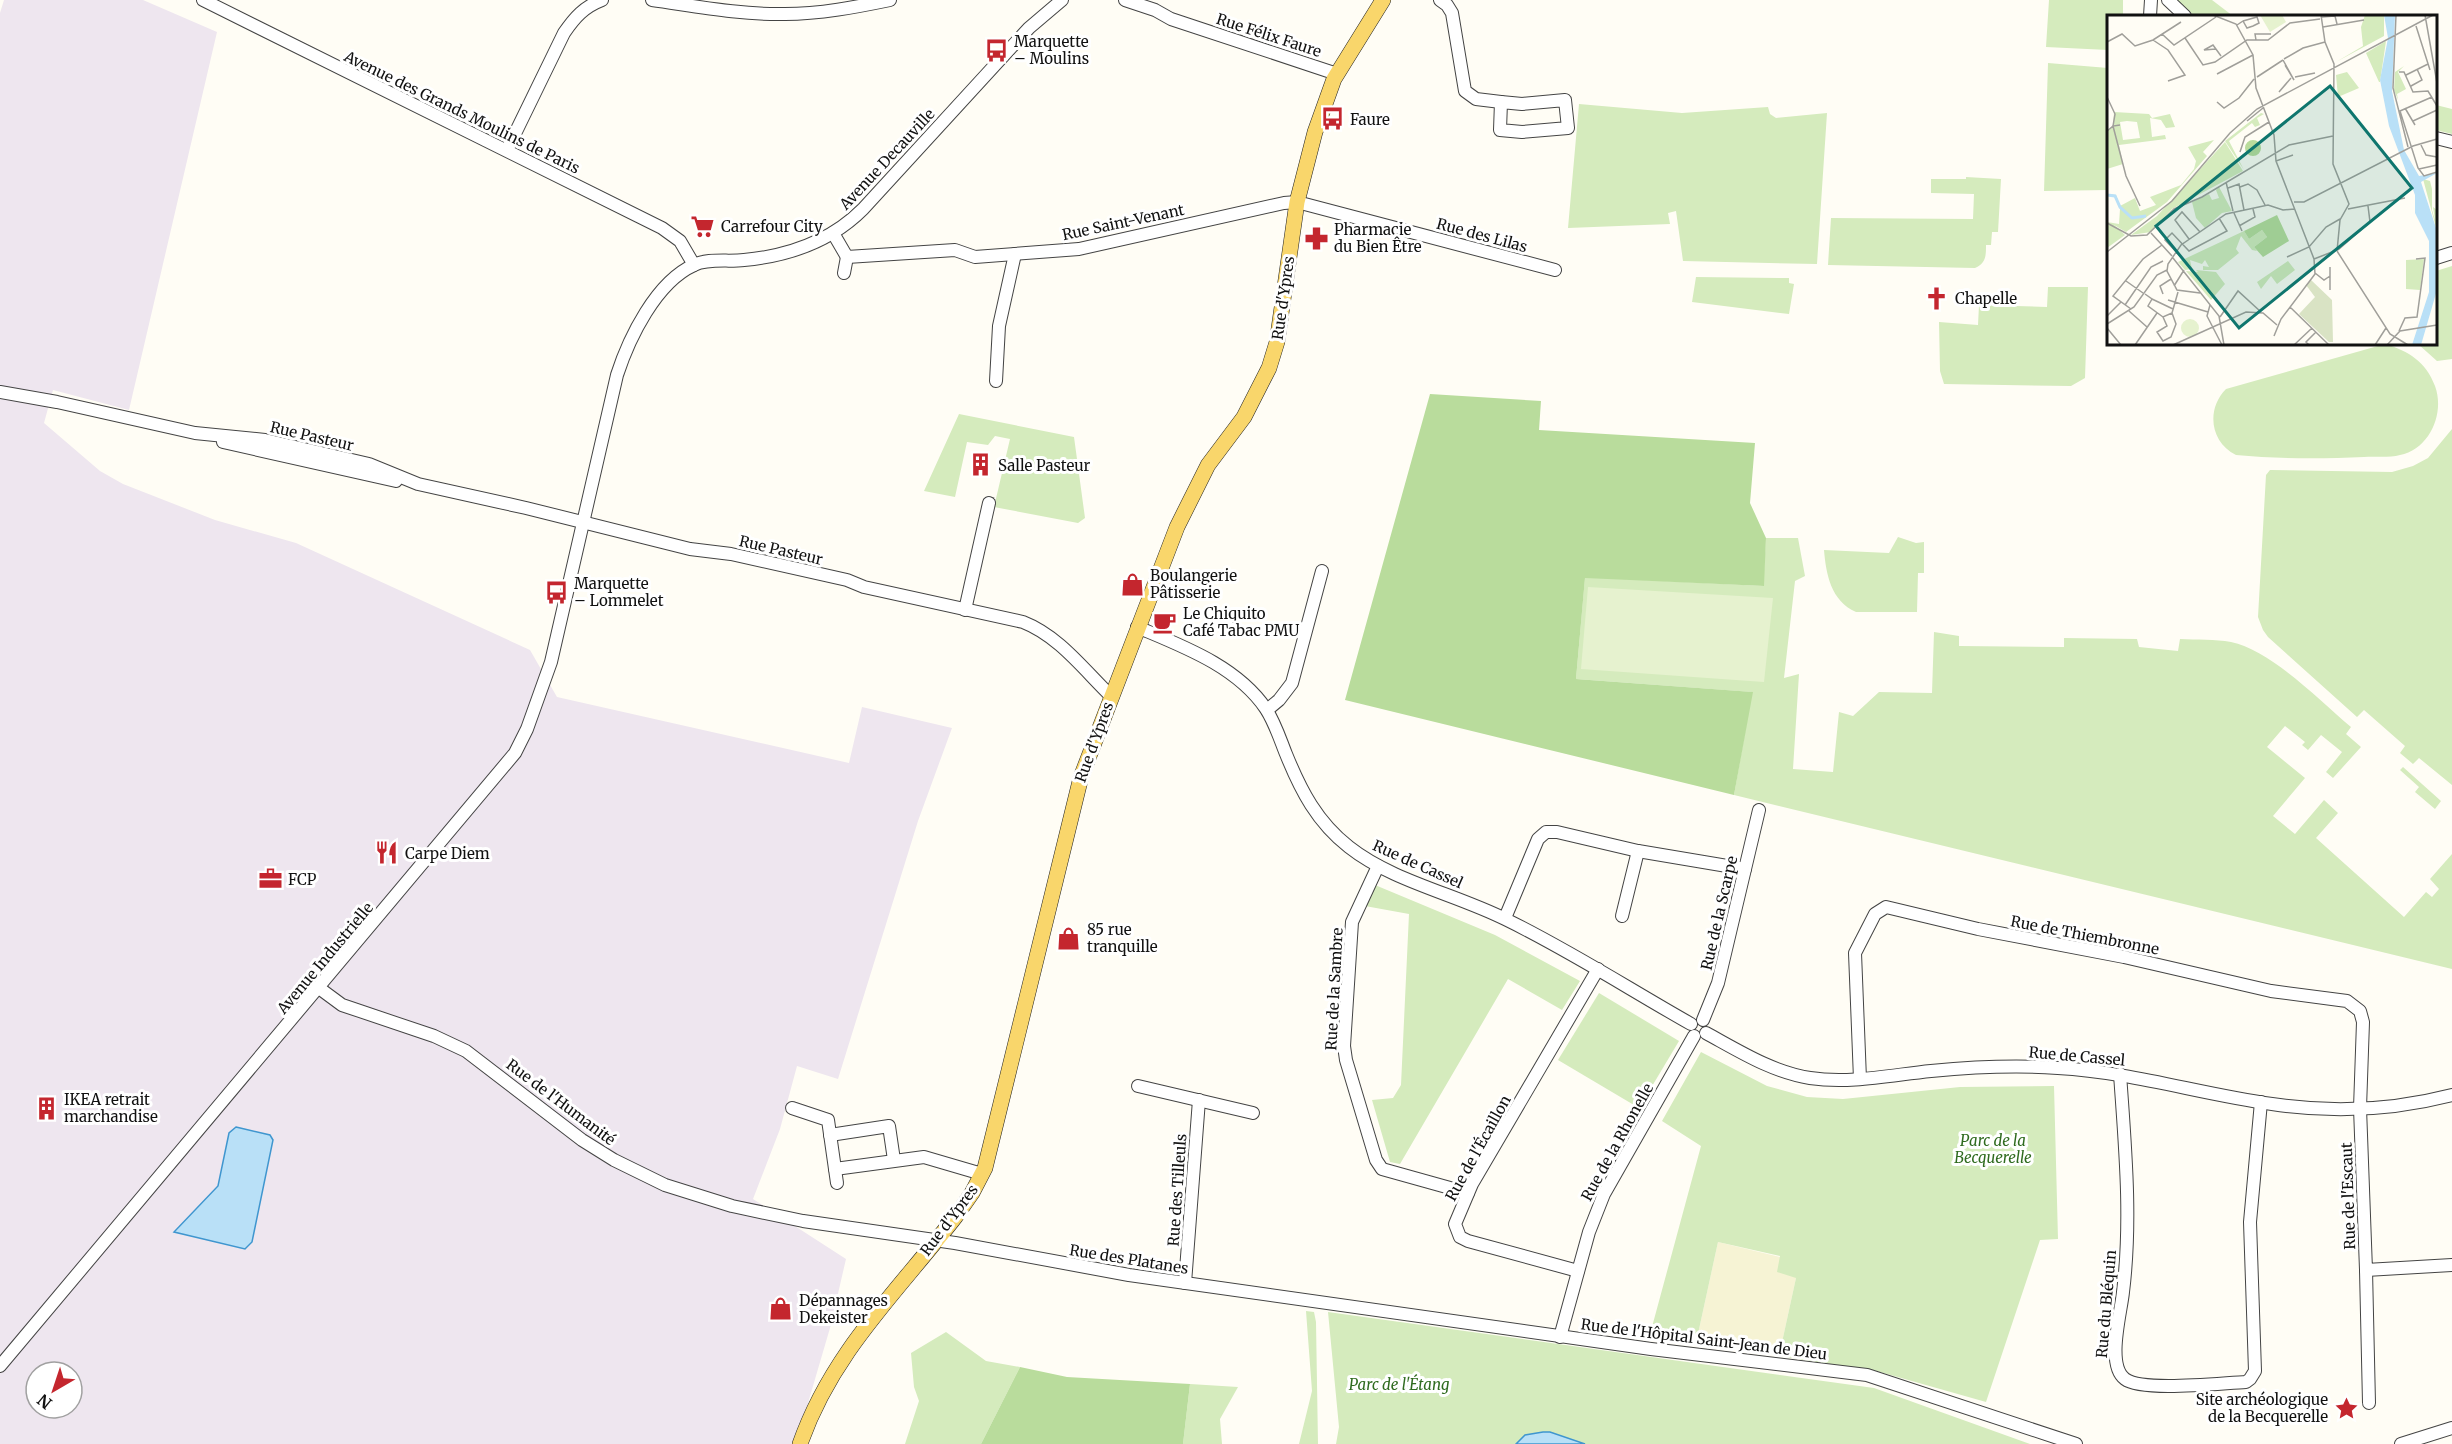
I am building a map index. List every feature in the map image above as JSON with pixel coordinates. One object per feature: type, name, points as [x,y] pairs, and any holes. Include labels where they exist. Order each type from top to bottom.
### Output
[{"type":"main road","name":"Rue d'Ypres","points":[[800,1444],[819,1396],[834,1371],[867,1324],[966,1202],[982,1174],[990,1153],[1047,924],[1076,794],[1166,552],[1208,465],[1251,405],[1271,363],[1277,342],[1297,202],[1315,132],[1337,74],[1382,0]]},
{"type":"street","name":"Avenue des Grands Moulins de Paris","points":[[203,0],[507,150],[674,236],[686,250],[694,265]]},
{"type":"street","points":[[507,150],[564,33],[575,16],[588,6],[602,0]]},
{"type":"street","points":[[652,0],[722,10],[785,14],[890,0]]},
{"type":"street","name":"Avenue Decauville","points":[[694,265],[775,255],[807,246],[833,233],[863,209],[1029,28],[1062,0]]},
{"type":"street","name":"Rue Félix Faure","points":[[1125,0],[1155,10],[1171,19],[1337,74]]},
{"type":"street","points":[[1440,0],[1452,13],[1465,91],[1476,99],[1501,102],[1530,103],[1565,100],[1568,128],[1522,132],[1500,130],[1501,102]]},
{"type":"street","points":[[2150,15],[2151,0]]},
{"type":"street","points":[[2168,0],[2184,15]]},
{"type":"street","points":[[2437,138],[2452,142]]},
{"type":"street","name":"Rue Saint-Venant","points":[[847,257],[955,250],[972,257],[1079,249],[1284,202],[1297,202]]},
{"type":"street","name":"Rue des Lilas","points":[[1297,202],[1555,270]]},
{"type":"street","points":[[833,233],[847,257],[844,273]]},
{"type":"street","points":[[2437,258],[2452,253]]},
{"type":"street","points":[[996,381],[999,326],[1015,254]]},
{"type":"street","points":[[583,523],[613,389],[625,351],[654,302],[674,279],[694,265]]},
{"type":"street","name":"Rue Pasteur","points":[[0,392],[57,402],[195,433],[223,442],[361,474],[418,484],[690,549],[743,556],[847,580],[864,587],[1023,622],[1057,643],[1111,696]]},
{"type":"street","points":[[965,610],[989,503]]},
{"type":"street","name":"Avenue Industrielle","points":[[0,1366],[320,988],[515,753],[527,729],[551,662],[583,523]]},
{"type":"street","points":[[1267,710],[1279,700],[1292,683],[1322,571]]},
{"type":"street","name":"Rue de Cassel","points":[[1137,627],[1204,657],[1245,686],[1267,710],[1299,786],[1314,812],[1342,841],[1378,866],[1505,918],[1757,1061],[1787,1073],[1834,1080],[2001,1067],[2058,1068],[2120,1074],[2261,1102],[2311,1108],[2406,1105],[2452,1095]]},
{"type":"street","name":"Rue de la Scarpe","points":[[1699,1028],[1716,990],[1759,810]]},
{"type":"street","points":[[1505,918],[1542,834],[1557,832],[1638,851],[1745,869]]},
{"type":"street","points":[[1622,916],[1638,851]]},
{"type":"street","name":"Rue de la Sambre","points":[[1378,866],[1352,922],[1344,1046],[1346,1060],[1376,1160],[1382,1169],[1468,1193]]},
{"type":"street","name":"Rue de Thiembronne","points":[[1860,1079],[1855,953],[1875,914],[1886,907],[1978,929],[2124,957],[2271,991],[2347,1000],[2360,1011],[2363,1022],[2360,1108]]},
{"type":"street","name":"Rue de l'Écaillon","points":[[1578,1271],[1468,1241],[1460,1237],[1455,1224],[1468,1193],[1598,969]]},
{"type":"street","name":"Rue de l'Humanité","points":[[320,988],[342,1005],[434,1036],[466,1051],[590,1145],[665,1185],[698,1197],[761,1213],[935,1240]]},
{"type":"street","name":"Rue de la Rhonelle","points":[[1560,1337],[1593,1220],[1610,1181],[1699,1028]]},
{"type":"street","name":"Rue du Bléquin","points":[[2120,1074],[2128,1228],[2125,1275],[2114,1361],[2121,1376],[2138,1385],[2246,1382],[2255,1371],[2250,1222],[2261,1102]]},
{"type":"street","points":[[1138,1086],[1253,1113]]},
{"type":"street","name":"Rue des Tilleuls","points":[[1185,1283],[1199,1100]]},
{"type":"street","points":[[792,1108],[828,1120],[837,1183]]},
{"type":"street","name":"Rue de l'Escaut","points":[[2360,1108],[2366,1269],[2452,1265]]},
{"type":"street","points":[[830,1135],[889,1126],[894,1160]]},
{"type":"street","points":[[835,1168],[912,1157],[932,1158],[982,1174]]},
{"type":"street","name":"Rue des Platanes","points":[[935,1240],[1092,1269],[1319,1302]]},
{"type":"street","points":[[2366,1269],[2369,1403]]},
{"type":"street","name":"Rue de l'Hôpital Saint-Jean de Dieu","points":[[1319,1302],[1560,1337],[1867,1375],[2076,1444]]},
{"type":"street","points":[[2401,1444],[2452,1428]]},
{"type":"shaded area","points":[[4,0],[143,0],[217,32],[129,410],[53,390],[44,423],[100,471],[123,484],[215,520],[296,543],[530,650],[557,697],[849,763],[862,707],[952,728],[918,821],[838,1079],[797,1066],[780,1129],[753,1199],[846,1259],[830,1328],[796,1444],[0,1444],[0,13]]},
{"type":"shaded area","points":[[1718,1242],[1780,1257],[1796,1278],[1779,1356],[1698,1334]]},
{"type":"green space","points":[[2049,0],[2123,0],[2123,15],[2107,15],[2107,50],[2046,47]]},
{"type":"green space","points":[[2177,0],[2212,0],[2232,15],[2193,15]]},
{"type":"green space","points":[[2048,63],[2107,68],[2107,190],[2044,191]]},
{"type":"green space","points":[[1579,104],[1682,113],[1768,107],[1770,114],[1776,118],[1827,113],[1817,264],[1683,261],[1676,211],[1668,213],[1670,224],[1568,228]]},
{"type":"green space","points":[[2437,105],[2452,109],[2452,134],[2437,130]]},
{"type":"green space","points":[[1966,177],[2001,179],[1998,232],[1992,232],[1991,245],[1986,245],[1985,259],[1979,266],[1975,268],[1828,265],[1831,218],[1973,219],[1974,194],[1931,193],[1931,179],[1966,179]]},
{"type":"green space","points":[[2452,266],[2452,359],[2437,361],[2419,345],[2437,345],[2437,271]]},
{"type":"green space","points":[[1696,277],[1789,278],[1789,283],[1794,284],[1789,314],[1692,302]]},
{"type":"green space","points":[[2048,287],[2088,287],[2085,378],[2071,386],[1944,384],[1940,371],[1939,322],[1978,325],[1979,305],[2047,307]]},
{"type":"green space","points":[[2388,345],[2409,354],[2427,370],[2438,396],[2438,407],[2427,438],[2411,451],[2400,455],[2316,458],[2236,455],[2221,442],[2214,425],[2215,406],[2226,389]]},
{"type":"green space","points":[[1430,394],[1541,401],[1539,430],[1755,443],[1750,503],[1766,538],[1764,586],[1585,578],[1576,679],[1753,692],[1734,795],[1345,700]]},
{"type":"green space","points":[[959,414],[1074,437],[1085,518],[1078,523],[994,507],[1010,439],[995,436],[988,445],[967,442],[955,497],[924,491]]},
{"type":"green space","points":[[2452,429],[2452,785],[2419,758],[2413,764],[2400,753],[2405,746],[2364,710],[2357,717],[2268,637],[2258,617],[2266,475],[2270,470],[2392,472],[2413,466],[2428,458]]},
{"type":"green space","points":[[1898,537],[1916,543],[1924,542],[1924,573],[1918,573],[1917,612],[1856,612],[1848,607],[1835,594],[1831,586],[1824,550],[1889,553]]},
{"type":"green space","points":[[1766,538],[1798,538],[1805,576],[1795,581],[1784,678],[1799,674],[1793,769],[1833,772],[1839,712],[1853,716],[1879,692],[1932,693],[1934,632],[1959,636],[1959,646],[2064,647],[2064,638],[2137,639],[2139,647],[2178,651],[2180,639],[2231,642],[2262,655],[2294,678],[2351,727],[2346,734],[2361,747],[2333,778],[2326,772],[2342,752],[2321,735],[2308,750],[2302,745],[2305,742],[2285,726],[2267,747],[2305,778],[2273,816],[2295,834],[2324,800],[2338,813],[2316,838],[2404,917],[2426,892],[2432,897],[2439,889],[2430,879],[2452,854],[2452,969],[1734,795],[1752,692],[1576,679],[1585,577],[1763,586]]},
{"type":"green space","points":[[1588,587],[1773,598],[1764,682],[1581,669]]},
{"type":"green space","points":[[2403,767],[2441,801],[2435,809],[2415,792],[2419,787],[2400,770]]},
{"type":"green space","points":[[1375,885],[1495,935],[1580,981],[1562,1010],[1508,979],[1400,1164],[1390,1162],[1372,1100],[1393,1098],[1401,1085],[1409,914],[1365,906]]},
{"type":"green space","points":[[1599,993],[1679,1041],[1639,1108],[1558,1060]]},
{"type":"green space","name":"Parc de la Becquerelle","points":[[1701,1052],[1767,1086],[1807,1097],[1843,1099],[1960,1087],[2054,1086],[2058,1239],[2040,1240],[1986,1402],[1880,1372],[1779,1356],[1796,1278],[1777,1272],[1780,1256],[1718,1242],[1698,1334],[1676,1330],[1673,1342],[1649,1338],[1701,1146],[1662,1121]]},
{"type":"green space","points":[[1306,1311],[1314,1312],[1316,1322],[1318,1444],[1299,1444],[1312,1391]]},
{"type":"green space","name":"Parc de l'Étang","points":[[1328,1312],[1874,1388],[2030,1444],[1336,1444],[1339,1427]]},
{"type":"green space","points":[[946,1332],[986,1361],[1020,1367],[981,1444],[905,1444],[919,1401],[914,1387],[911,1353]]},
{"type":"green space","points":[[1020,1367],[1067,1377],[1190,1384],[1183,1444],[981,1444]]},
{"type":"green space","points":[[1190,1384],[1238,1387],[1220,1419],[1222,1444],[1183,1444]]},
{"type":"water","points":[[236,1127],[270,1135],[273,1140],[252,1242],[245,1249],[174,1232],[218,1186],[229,1133]]},
{"type":"water","points":[[1550,1432],[1585,1444],[1516,1444],[1525,1435]]},
{"type":"place","name":"Marquette – Moulins","points":[[996,50]]},
{"type":"place","name":"Faure","points":[[1332,119]]},
{"type":"place","name":"Carrefour City","points":[[703,226]]},
{"type":"place","name":"Pharmacie du Bien Être","points":[[1316,238]]},
{"type":"place","name":"Chapelle","points":[[1937,298]]},
{"type":"place","name":"Salle Pasteur","points":[[980,465]]},
{"type":"place","name":"Boulangerie Pâtisserie","points":[[1132,584]]},
{"type":"place","name":"Marquette – Lommelet","points":[[556,592]]},
{"type":"place","name":"Le Chiquito Café Tabac PMU","points":[[1165,622]]},
{"type":"place","name":"Carpe Diem","points":[[387,853]]},
{"type":"place","name":"FCP","points":[[270,879]]},
{"type":"place","name":"85 rue tranquille","points":[[1069,938]]},
{"type":"place","name":"IKEA retrait marchandise","points":[[46,1108]]},
{"type":"place","name":"Dépannages Dekeister","points":[[781,1309]]},
{"type":"place","name":"Site archéologique de la Becquerelle","points":[[2346,1408]]}]
